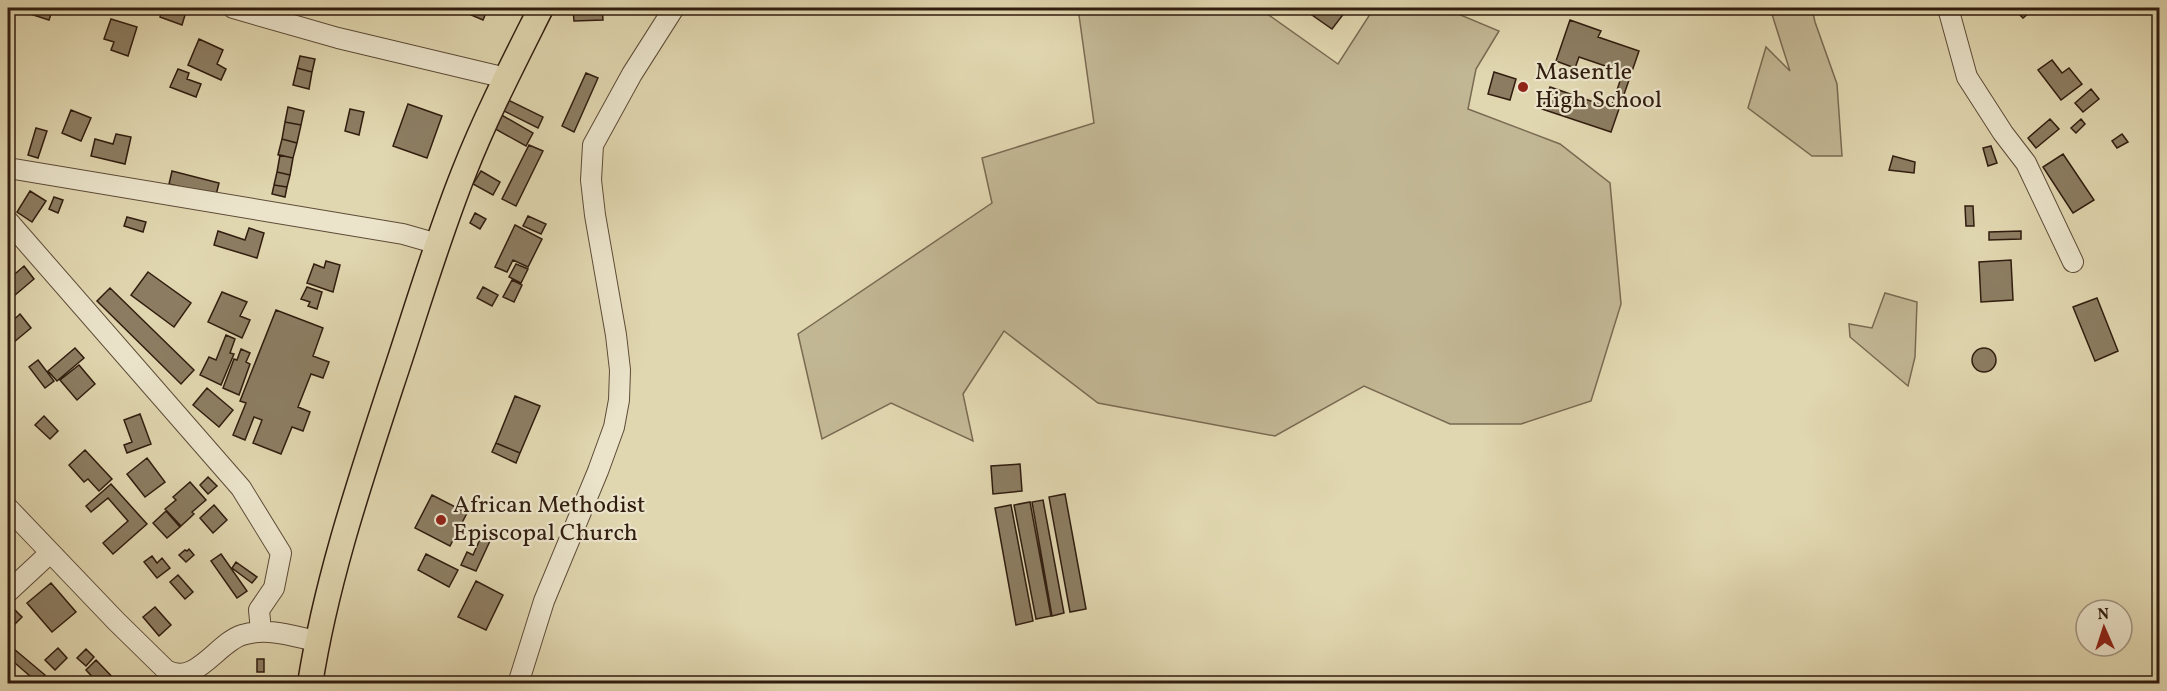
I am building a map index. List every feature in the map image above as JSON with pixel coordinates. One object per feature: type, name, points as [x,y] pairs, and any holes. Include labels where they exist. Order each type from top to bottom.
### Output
[{"type":"main road","points":[[310,684],[316,641],[361,478],[438,244],[464,171],[541,8]]},
{"type":"street","points":[[233,8],[338,38],[506,78]]},
{"type":"street","points":[[518,684],[544,601],[614,427],[619,400],[620,370],[616,335],[591,180],[593,145],[632,74],[674,8]]},
{"type":"street","points":[[1948,8],[1967,77],[2003,133],[2026,163],[2073,262]]},
{"type":"street","points":[[8,168],[403,234],[438,244]]},
{"type":"street","points":[[8,221],[241,488],[253,507],[281,553],[274,588],[259,610],[261,631]]},
{"type":"street","points":[[8,508],[50,554],[177,680],[232,639],[241,635],[274,631],[316,641]]},
{"type":"street","points":[[8,592],[50,554]]},
{"type":"shaded area","points":[[1078,8],[1259,8],[1338,64],[1374,8],[1444,8],[1499,31],[1476,69],[1468,109],[1560,144],[1610,183],[1621,304],[1591,401],[1521,424],[1450,424],[1364,386],[1275,436],[1098,403],[1004,331],[963,394],[973,441],[891,403],[822,439],[798,334],[992,203],[982,158],[1094,123]]},
{"type":"shaded area","points":[[1770,8],[1812,8],[1837,84],[1842,156],[1812,156],[1748,108],[1766,47],[1790,71]]},
{"type":"shaded area","points":[[1885,293],[1917,302],[1915,357],[1908,386],[1850,337],[1849,324],[1872,328]]},
{"type":"building","points":[[25,8],[53,8],[49,20],[24,12]]},
{"type":"building","points":[[163,8],[185,15],[182,25],[160,17]]},
{"type":"building","points":[[475,8],[488,8],[483,20],[471,15]]},
{"type":"building","points":[[581,8],[602,8],[603,20],[574,21],[573,10],[581,10]]},
{"type":"building","points":[[1302,8],[1338,8],[1345,12],[1332,29]]},
{"type":"building","points":[[2013,8],[2035,8],[2023,18]]},
{"type":"building","points":[[111,19],[137,27],[128,56],[111,50],[114,42],[104,39]]},
{"type":"building","points":[[1570,20],[1601,31],[1598,37],[1639,51],[1611,132],[1542,109],[1550,87],[1611,108],[1623,72],[1579,57],[1575,68],[1556,61]]},
{"type":"building","points":[[199,39],[223,50],[217,64],[226,69],[221,80],[188,65]]},
{"type":"building","points":[[300,56],[315,59],[312,72],[297,68]]},
{"type":"building","points":[[2052,60],[2062,73],[2069,68],[2082,84],[2061,100],[2038,70]]},
{"type":"building","points":[[297,68],[312,72],[309,89],[293,85]]},
{"type":"building","points":[[178,69],[189,73],[187,79],[201,84],[196,97],[170,87]]},
{"type":"building","points":[[1494,72],[1516,79],[1510,100],[1488,94]]},
{"type":"building","points":[[586,73],[598,78],[574,132],[562,126]]},
{"type":"building","points":[[2091,89],[2099,99],[2083,112],[2075,103]]},
{"type":"building","points":[[508,100],[543,117],[538,128],[502,110]]},
{"type":"building","points":[[408,104],[442,116],[427,158],[393,146]]},
{"type":"building","points":[[288,107],[304,111],[301,125],[285,122]]},
{"type":"building","points":[[350,109],[364,112],[359,135],[345,131]]},
{"type":"building","points":[[71,110],[91,118],[81,141],[62,133]]},
{"type":"building","points":[[498,113],[533,133],[526,146],[490,126]]},
{"type":"building","points":[[2050,119],[2059,129],[2036,148],[2028,138]]},
{"type":"building","points":[[2081,119],[2085,124],[2076,133],[2071,128]]},
{"type":"building","points":[[285,122],[301,125],[297,143],[282,139]]},
{"type":"building","points":[[36,128],[47,131],[38,158],[28,155]]},
{"type":"building","points":[[116,134],[131,137],[125,164],[91,156],[95,139],[113,144]]},
{"type":"building","points":[[2122,134],[2128,142],[2117,148],[2112,141]]},
{"type":"building","points":[[282,139],[297,143],[293,158],[278,155]]},
{"type":"building","points":[[529,145],[543,151],[516,206],[502,199]]},
{"type":"building","points":[[1991,146],[1997,163],[1988,166],[1983,148]]},
{"type":"building","points":[[2063,154],[2094,200],[2073,213],[2043,167]]},
{"type":"building","points":[[280,155],[293,158],[290,175],[277,172]]},
{"type":"building","points":[[1893,156],[1915,162],[1914,173],[1889,170]]},
{"type":"building","points":[[172,171],[219,183],[216,195],[169,184]]},
{"type":"building","points":[[481,171],[500,182],[493,195],[473,184]]},
{"type":"building","points":[[277,172],[290,175],[287,187],[274,185]]},
{"type":"building","points":[[274,185],[287,187],[285,197],[272,194]]},
{"type":"building","points":[[30,191],[46,201],[32,222],[17,212]]},
{"type":"building","points":[[54,197],[63,200],[58,213],[49,209]]},
{"type":"building","points":[[1965,206],[1973,206],[1974,226],[1966,226]]},
{"type":"building","points":[[475,213],[486,219],[480,229],[470,223]]},
{"type":"building","points":[[528,216],[546,224],[541,234],[523,226]]},
{"type":"building","points":[[127,217],[146,222],[143,232],[124,226]]},
{"type":"building","points":[[515,225],[542,239],[528,267],[513,260],[507,272],[495,267]]},
{"type":"building","points":[[249,228],[264,233],[257,258],[214,245],[218,231],[245,240]]},
{"type":"building","points":[[2021,231],[2021,239],[1989,240],[1989,232]]},
{"type":"building","points":[[2011,260],[2013,300],[1981,302],[1979,262]]},
{"type":"building","points":[[326,261],[340,265],[333,292],[307,283],[314,264],[324,268]]},
{"type":"building","points":[[516,264],[528,269],[521,283],[509,277]]},
{"type":"building","points":[[24,266],[34,279],[8,301],[8,280]]},
{"type":"building","points":[[148,272],[191,303],[174,327],[131,295]]},
{"type":"building","points":[[512,280],[522,285],[514,302],[503,297]]},
{"type":"building","points":[[307,287],[322,292],[317,309],[308,306],[310,302],[301,299]]},
{"type":"building","points":[[483,287],[498,295],[492,306],[477,298]]},
{"type":"building","points":[[110,288],[194,370],[181,384],[97,301]]},
{"type":"building","points":[[222,292],[247,302],[240,316],[250,320],[242,338],[208,322]]},
{"type":"building","points":[[2097,298],[2118,351],[2095,361],[2073,307]]},
{"type":"building","points":[[276,310],[323,328],[313,356],[329,362],[323,378],[311,374],[298,407],[310,412],[303,431],[292,427],[281,454],[253,443],[262,420],[254,417],[245,440],[233,435],[246,403],[240,401]]},
{"type":"building","points":[[20,314],[31,328],[8,347],[8,325]]},
{"type":"building","points":[[226,335],[235,339],[230,353],[234,354],[221,385],[200,375],[209,357],[216,360]]},
{"type":"building","points":[[75,348],[84,358],[57,381],[48,371]]},
{"type":"building","points":[[1984,348],[1993,351],[1996,360],[1993,369],[1984,372],[1975,369],[1972,360],[1975,351]]},
{"type":"building","points":[[241,349],[250,353],[246,362],[250,364],[239,395],[223,388],[234,359],[237,360]]},
{"type":"building","points":[[38,360],[54,381],[45,388],[29,367]]},
{"type":"building","points":[[79,365],[95,384],[77,400],[60,380]]},
{"type":"building","points":[[207,388],[233,410],[219,427],[193,405]]},
{"type":"building","points":[[515,396],[540,406],[520,453],[496,443]]},
{"type":"building","points":[[140,414],[151,444],[127,453],[124,445],[132,442],[124,420]]},
{"type":"building","points":[[44,416],[58,431],[50,439],[35,425]]},
{"type":"building","points":[[496,443],[520,453],[516,463],[492,452]]},
{"type":"building","points":[[85,450],[112,479],[99,491],[88,479],[84,482],[69,465]]},
{"type":"building","points":[[147,458],[165,482],[145,497],[127,474]]},
{"type":"building","points":[[1020,464],[1022,491],[993,494],[991,466]]},
{"type":"building","points":[[208,477],[217,486],[208,494],[200,485]]},
{"type":"building","points":[[190,482],[206,500],[181,526],[165,509],[176,500],[173,497]]},
{"type":"building","points":[[111,484],[147,524],[113,554],[103,543],[128,521],[108,498],[91,512],[86,506]]},
{"type":"building","points":[[1065,494],[1086,609],[1070,612],[1049,497]]},
{"type":"building","name":"African Methodist Episcopal Church","points":[[432,495],[467,513],[450,546],[415,528]]},
{"type":"building","points":[[1043,500],[1064,613],[1052,616],[1032,502]]},
{"type":"building","points":[[1030,502],[1051,616],[1036,619],[1014,505]]},
{"type":"building","points":[[214,505],[227,520],[213,533],[200,518]]},
{"type":"building","points":[[1011,505],[1033,621],[1016,625],[995,508]]},
{"type":"building","points":[[166,511],[180,527],[167,538],[153,523]]},
{"type":"building","points":[[481,537],[490,541],[476,571],[461,565],[467,552],[473,555]]},
{"type":"building","points":[[189,549],[194,555],[186,562],[179,555]]},
{"type":"building","points":[[221,554],[247,591],[237,598],[211,561]]},
{"type":"building","points":[[426,554],[458,570],[449,587],[418,570]]},
{"type":"building","points":[[152,556],[157,563],[162,558],[170,568],[157,578],[144,562]]},
{"type":"building","points":[[236,562],[257,577],[252,583],[232,568]]},
{"type":"building","points":[[178,575],[193,592],[185,599],[170,582]]},
{"type":"building","points":[[476,581],[503,595],[486,630],[458,617]]},
{"type":"building","points":[[51,583],[76,612],[52,632],[27,603]]},
{"type":"building","points":[[155,607],[171,625],[159,636],[143,617]]},
{"type":"building","points":[[13,608],[22,617],[13,626],[8,621],[8,614]]},
{"type":"building","points":[[58,648],[67,658],[55,670],[45,660]]},
{"type":"building","points":[[14,649],[45,675],[38,683],[8,657]]},
{"type":"building","points":[[86,649],[94,657],[86,666],[77,658]]},
{"type":"building","points":[[257,659],[264,659],[264,672],[257,672]]},
{"type":"building","points":[[96,660],[119,684],[99,684],[86,670]]},
{"type":"place","name":"Masentle High School","points":[[1523,87]]},
{"type":"place","name":"African Methodist Episcopal Church","points":[[441,520]]}]
